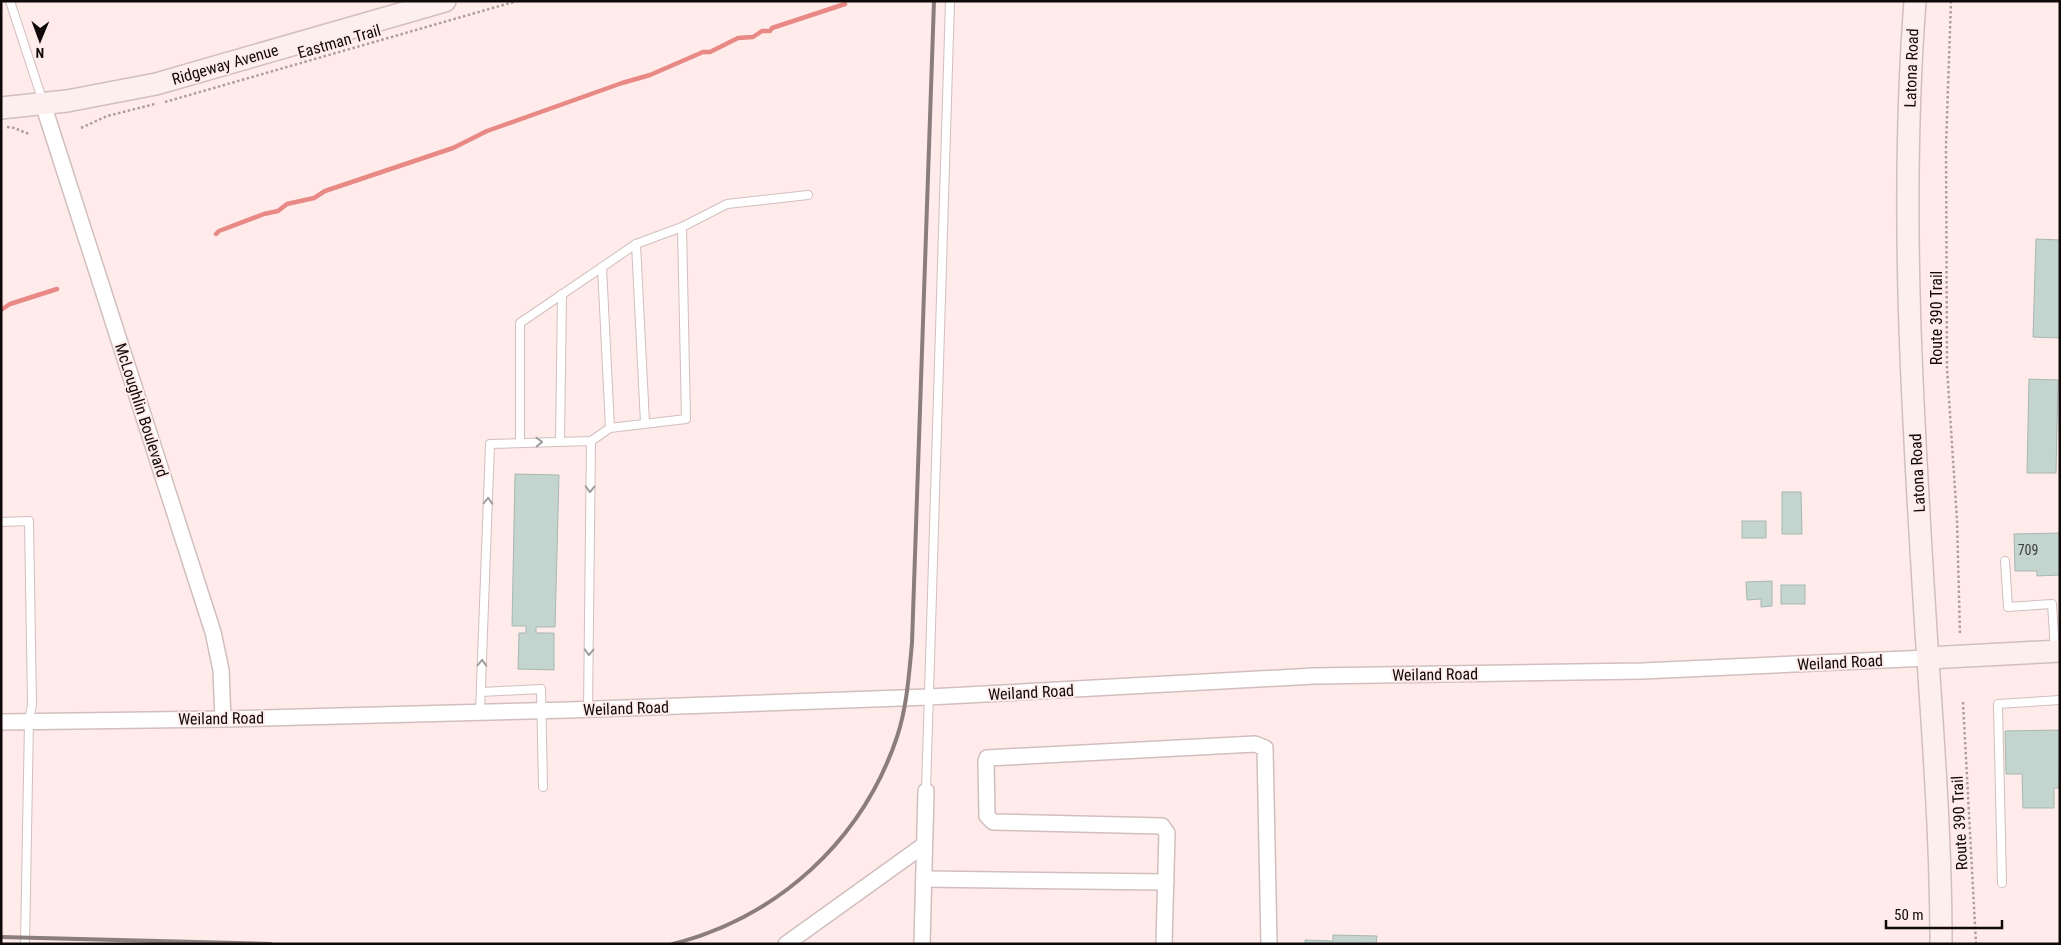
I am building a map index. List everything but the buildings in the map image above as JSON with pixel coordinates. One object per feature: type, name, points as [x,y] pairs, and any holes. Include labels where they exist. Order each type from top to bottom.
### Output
[{"type":"street","name":"Ridgeway Avenue","points":[[1,108],[43,104],[156,84],[445,1]]},
{"type":"street","name":"Latona Road","points":[[1915,1],[1910,100],[1908,239],[1914,410],[1938,811],[1942,944]]},
{"type":"street","name":"McLoughlin Boulevard","points":[[43,104],[213,632],[221,670],[224,719]]},
{"type":"street","name":"Weiland Road","points":[[1,722],[224,719],[588,709],[929,697],[1314,676],[1642,671],[2058,651]]},
{"type":"street","points":[[1164,944],[1167,832],[1162,826],[993,822],[987,816],[986,761],[988,758],[1255,744],[1265,748],[1268,944]]},
{"type":"street","points":[[922,944],[926,791]]},
{"type":"street","points":[[786,944],[924,845]]},
{"type":"street","points":[[924,879],[1166,882]]},
{"type":"lane","points":[[10,1],[43,104]]},
{"type":"lane","points":[[926,791],[950,1]]},
{"type":"lane","points":[[520,443],[520,323],[636,244],[682,227],[727,204],[808,195]]},
{"type":"lane","points":[[480,712],[490,444],[591,441],[610,428],[686,420],[682,227]]},
{"type":"lane","points":[[636,244],[645,423]]},
{"type":"lane","points":[[602,267],[610,428]]},
{"type":"lane","points":[[560,442],[562,294]]},
{"type":"lane","points":[[588,709],[591,441]]},
{"type":"lane","points":[[1,522],[29,521],[32,704],[29,721],[25,944]]},
{"type":"lane","points":[[2005,561],[2008,607],[2056,604],[2058,651]]},
{"type":"lane","points":[[481,692],[540,689],[543,787]]},
{"type":"lane","points":[[2002,883],[1998,704],[2060,700]]},
{"type":"path","name":"Eastman Trail","points":[[81,128],[107,116],[184,97],[517,1]]},
{"type":"path","name":"Route 390 Trail","points":[[1951,1],[1946,146],[1947,368],[1957,520],[1960,635]]},
{"type":"path","points":[[1,127],[18,128],[26,134],[31,134]]},
{"type":"path","name":"Route 390 Trail","points":[[1963,702],[1976,944]]},
{"type":"waterway","points":[[216,234],[219,231],[264,214],[278,211],[287,204],[314,198],[325,191],[453,148],[487,131],[622,83],[650,75],[703,52],[710,52],[738,38],[753,37],[762,31],[770,31],[772,28],[845,4]]},
{"type":"waterway","points":[[1,310],[10,304],[57,289]]},
{"type":"railway","points":[[673,944],[711,932],[747,915],[781,894],[811,869],[838,841],[862,809],[882,775],[897,737],[907,690],[912,643],[934,1]]},
{"type":"railway","points":[[1,937],[271,944]]}]
